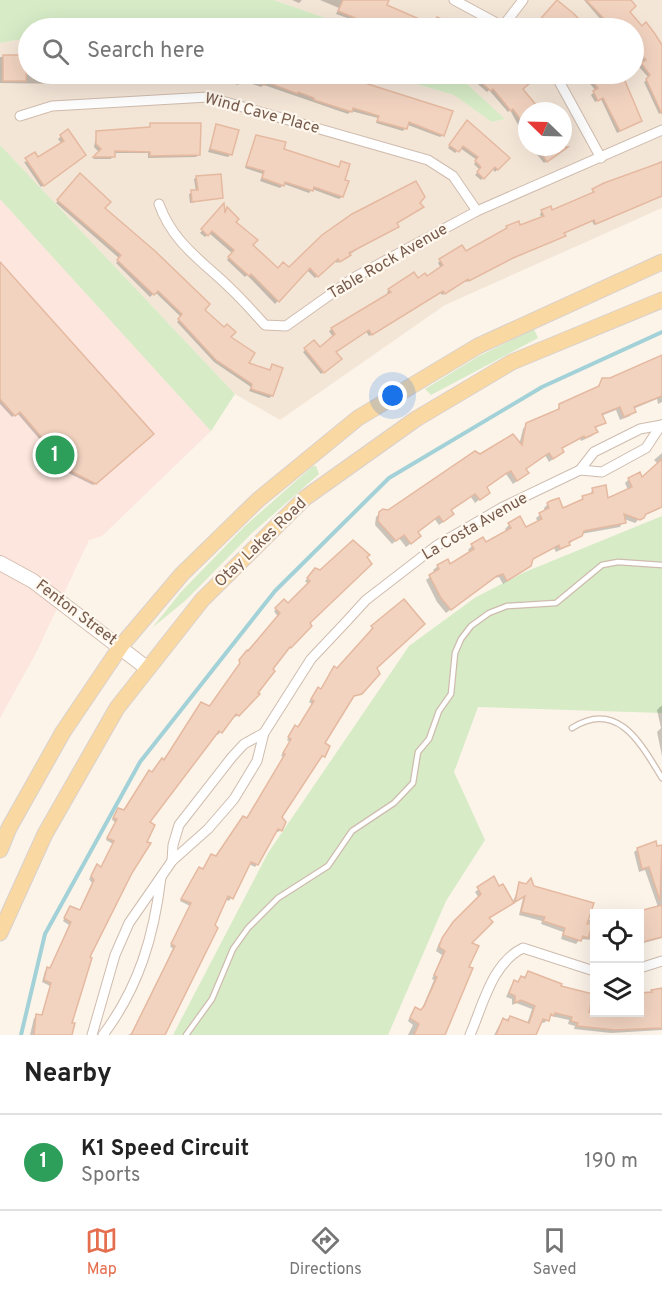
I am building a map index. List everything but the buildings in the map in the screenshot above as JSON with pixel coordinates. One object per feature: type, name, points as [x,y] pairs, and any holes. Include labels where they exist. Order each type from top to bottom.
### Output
[{"type":"main road","name":"Otay Lakes Road","points":[[0,850],[63,732],[121,646],[182,573],[249,508],[358,418],[478,346],[662,262]]},
{"type":"main road","name":"Otay Lakes Road","points":[[0,933],[45,834],[117,708],[202,600],[305,498],[407,425],[512,362],[662,300]]},
{"type":"street","points":[[454,0],[488,18]]},
{"type":"street","points":[[511,18],[523,0]]},
{"type":"street","points":[[560,84],[601,158]]},
{"type":"street","name":"Wind Cave Place","points":[[20,116],[52,106],[208,97],[428,160],[453,176],[477,211]]},
{"type":"street","name":"Table Rock Avenue","points":[[159,204],[164,217],[188,252],[230,288],[265,325],[286,326],[355,277],[477,211],[662,130]]},
{"type":"street","name":"La Costa Avenue","points":[[92,1035],[115,955],[129,923],[172,861],[208,829],[234,799],[257,761],[264,733],[311,660],[366,600],[436,546],[503,507],[580,470],[594,452],[640,429],[661,425]]},
{"type":"street","name":"La Costa Avenue","points":[[580,470],[602,472],[646,448],[661,425]]},
{"type":"street","name":"Fenton Street","points":[[0,563],[33,581],[121,646],[148,669]]},
{"type":"street","name":"La Costa Avenue","points":[[172,861],[173,845],[179,825],[244,744],[264,733]]},
{"type":"street","points":[[103,1035],[128,996],[146,956],[157,911],[161,875]]},
{"type":"street","points":[[470,1035],[500,965],[510,955],[523,948],[590,970]]},
{"type":"street","points":[[644,967],[662,962]]},
{"type":"lane","points":[[186,1035],[212,999],[233,949],[248,928],[278,898],[328,866],[352,831],[394,803],[413,783],[418,752],[429,739],[439,711],[453,685],[455,653],[461,639],[471,626],[489,613],[507,606],[556,603],[602,565],[618,562],[662,565]]},
{"type":"lane","points":[[572,728],[583,721],[601,717],[616,722],[640,743],[662,778]]},
{"type":"shaded area","points":[[274,0],[662,0],[662,208],[445,305],[280,420],[235,394],[0,145],[0,43],[18,40],[18,84],[416,84],[454,95],[493,122],[504,119],[466,84],[644,84],[644,18],[325,18]]},
{"type":"shaded area","points":[[0,199],[211,431],[102,536],[89,540],[36,653],[0,718]]},
{"type":"green space","points":[[0,0],[274,0],[325,18],[18,18],[18,40],[0,43]]},
{"type":"green space","points":[[416,84],[466,84],[505,119],[492,122],[454,95]]},
{"type":"green space","points":[[0,145],[235,394],[211,431],[0,199]]},
{"type":"green space","points":[[534,329],[538,338],[431,395],[425,389],[479,356]]},
{"type":"green space","points":[[313,466],[316,466],[319,474],[252,533],[186,600],[152,628],[181,592],[245,526]]},
{"type":"green space","points":[[662,516],[662,713],[478,707],[454,772],[485,840],[446,901],[388,1035],[173,1035],[268,853],[409,646],[476,597],[525,572]]},
{"type":"waterway","points":[[21,1035],[45,934],[140,762],[275,591],[389,478],[542,387],[662,332]]},
{"type":"place","name":"K1 Speed Circuit","points":[[55,455]]}]
